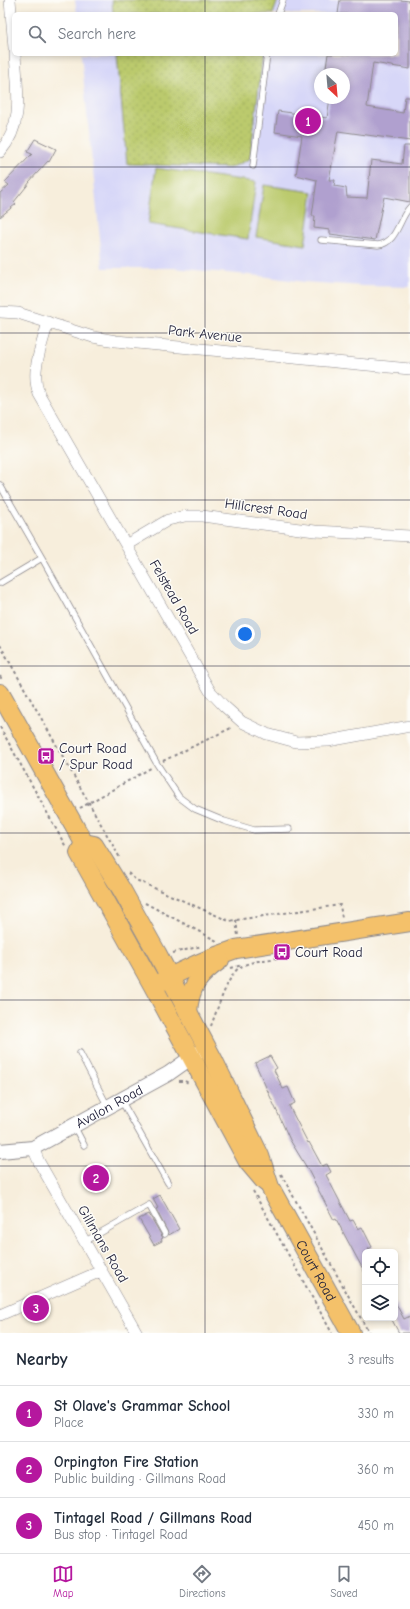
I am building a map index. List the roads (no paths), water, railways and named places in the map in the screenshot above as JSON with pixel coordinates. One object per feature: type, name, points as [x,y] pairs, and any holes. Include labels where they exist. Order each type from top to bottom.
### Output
[{"type":"main road","name":"Court Road","points":[[0,693],[76,847],[154,986],[191,1059],[248,1162],[270,1187]]},
{"type":"main road","name":"Court Road","points":[[76,847],[94,845],[123,892],[188,1012],[207,1033],[260,1156],[270,1187],[351,1333]]},
{"type":"main road","points":[[154,986],[237,944],[410,922]]},
{"type":"main road","points":[[188,1012],[189,1001],[198,979],[205,971],[237,944]]},
{"type":"street","points":[[10,0],[12,24]]},
{"type":"street","points":[[0,152],[5,146],[16,125],[18,102],[14,56]]},
{"type":"street","name":"Park Avenue","points":[[0,312],[18,314],[93,337],[116,341],[410,369]]},
{"type":"street","name":"Felstead Road","points":[[48,322],[35,373],[36,385],[45,406],[210,691],[242,722],[267,734],[296,742],[328,741],[410,726]]},
{"type":"street","name":"Hillcrest Road","points":[[126,545],[168,520],[185,516],[202,516],[315,531],[410,536]]},
{"type":"street","name":"Avalon Road","points":[[0,1151],[33,1148],[168,1074],[191,1059],[204,1046],[207,1033]]},
{"type":"street","name":"Gillmans Road","points":[[33,1148],[39,1162],[137,1333]]},
{"type":"street","points":[[0,1315],[101,1271]]},
{"type":"lane","points":[[279,12],[283,0]]},
{"type":"lane","points":[[253,166],[267,56]]},
{"type":"lane","points":[[321,240],[378,245],[386,244],[391,240],[404,213],[410,207]]},
{"type":"lane","points":[[0,484],[157,764],[179,797],[195,809],[224,821],[254,830],[289,829]]},
{"type":"lane","points":[[0,583],[42,558]]},
{"type":"lane","points":[[80,1053],[108,1107]]},
{"type":"lane","points":[[121,1100],[168,1183]]},
{"type":"lane","points":[[74,1126],[84,1145]]},
{"type":"lane","points":[[84,1242],[149,1205],[165,1234]]},
{"type":"place","name":"St Olave's Grammar School","points":[[308,121]]},
{"type":"place","name":"Court Road / Spur Road","points":[[46,756]]},
{"type":"place","name":"Court Road","points":[[282,952]]},
{"type":"place","name":"Orpington Fire Station","points":[[96,1178]]},
{"type":"place","name":"Tintagel Road / Gillmans Road","points":[[36,1308]]}]
